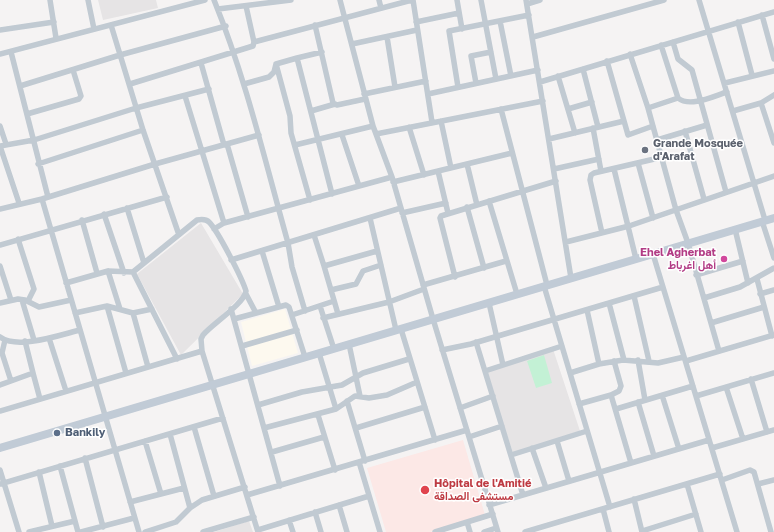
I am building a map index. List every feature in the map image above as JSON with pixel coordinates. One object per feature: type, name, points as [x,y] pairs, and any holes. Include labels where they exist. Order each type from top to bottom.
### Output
[{"type":"street","points":[[50,0],[56,38]]},
{"type":"street","points":[[88,0],[94,29]]},
{"type":"street","points":[[0,54],[56,38],[205,0]]},
{"type":"street","points":[[214,0],[226,26],[259,135],[288,243],[292,267],[305,311]]},
{"type":"street","points":[[218,9],[272,1],[291,0]]},
{"type":"street","points":[[340,0],[364,96],[392,179],[468,437],[493,514],[497,530],[484,532]]},
{"type":"street","points":[[379,0],[380,8]]},
{"type":"street","points":[[254,42],[412,0],[432,122]]},
{"type":"street","points":[[457,0],[462,29]]},
{"type":"street","points":[[481,0],[496,79]]},
{"type":"street","points":[[540,0],[527,2],[571,278]]},
{"type":"street","points":[[533,37],[664,0]]},
{"type":"street","points":[[699,0],[710,31],[774,258]]},
{"type":"street","points":[[130,84],[235,53],[253,46],[254,42],[246,6]]},
{"type":"street","points":[[540,82],[774,12]]},
{"type":"street","points":[[416,22],[459,13]]},
{"type":"street","points":[[458,87],[449,33],[450,30],[462,29],[529,15]]},
{"type":"street","points":[[762,15],[774,59]]},
{"type":"street","points":[[500,21],[511,76]]},
{"type":"street","points":[[0,30],[54,22]]},
{"type":"street","points":[[738,22],[752,75]]},
{"type":"street","points":[[111,25],[143,130],[179,235]]},
{"type":"street","points":[[315,25],[335,104]]},
{"type":"street","points":[[20,86],[120,55],[226,26]]},
{"type":"street","points":[[352,44],[417,30]]},
{"type":"street","points":[[387,36],[395,88]]},
{"type":"street","points":[[673,42],[678,59],[692,70],[726,192]]},
{"type":"street","points":[[661,45],[678,98],[684,102],[700,100],[727,92]]},
{"type":"street","points":[[11,52],[34,140],[38,164],[48,197]]},
{"type":"street","points":[[276,64],[322,52]]},
{"type":"street","points":[[476,83],[471,56],[491,52]]},
{"type":"street","points":[[630,54],[648,108],[676,210],[688,243],[719,351]]},
{"type":"street","points":[[297,58],[332,194]]},
{"type":"street","points":[[607,62],[628,135],[653,126]]},
{"type":"street","points":[[201,63],[248,216]]},
{"type":"street","points":[[244,84],[268,77],[274,72],[276,64]]},
{"type":"street","points":[[276,64],[290,116],[291,133],[310,200]]},
{"type":"street","points":[[583,69],[592,102],[601,171]]},
{"type":"street","points":[[27,114],[79,98],[81,96],[73,70]]},
{"type":"street","points":[[428,94],[538,70]]},
{"type":"street","points":[[725,83],[752,75],[774,71]]},
{"type":"street","points":[[558,76],[574,133]]},
{"type":"street","points":[[311,111],[426,81]]},
{"type":"street","points":[[2,146],[34,140],[136,108],[209,89]]},
{"type":"street","points":[[733,111],[761,103],[774,95]]},
{"type":"street","points":[[185,96],[224,224]]},
{"type":"street","points":[[648,108],[678,98]]},
{"type":"street","points":[[376,134],[543,101]]},
{"type":"street","points":[[568,109],[592,102]]},
{"type":"street","points":[[761,103],[774,143]]},
{"type":"street","points":[[501,109],[554,319],[610,507]]},
{"type":"street","points":[[767,120],[774,118]]},
{"type":"street","points":[[441,121],[452,168]]},
{"type":"street","points":[[549,139],[624,121]]},
{"type":"street","points":[[657,140],[707,125]]},
{"type":"street","points":[[0,126],[7,172],[19,203]]},
{"type":"street","points":[[295,145],[319,141],[373,126]]},
{"type":"street","points":[[409,127],[424,174]]},
{"type":"street","points":[[38,164],[143,130]]},
{"type":"street","points":[[685,131],[704,199]]},
{"type":"street","points":[[342,134],[359,186]]},
{"type":"street","points":[[0,209],[19,203],[42,199],[155,164],[259,135]]},
{"type":"street","points":[[214,229],[248,216],[359,186],[452,168],[512,153]]},
{"type":"street","points":[[602,233],[590,180],[591,175],[601,171],[662,157]]},
{"type":"street","points":[[554,169],[599,159]]},
{"type":"street","points":[[638,163],[653,218]]},
{"type":"street","points":[[467,164],[477,205]]},
{"type":"street","points":[[614,169],[636,259]]},
{"type":"street","points":[[438,171],[448,213]]},
{"type":"street","points":[[0,174],[7,172]]},
{"type":"street","points":[[566,242],[629,226],[774,176]]},
{"type":"street","points":[[455,277],[440,218],[448,213],[556,181]]},
{"type":"street","points":[[0,245],[82,220],[167,197]]},
{"type":"street","points":[[42,199],[139,532]]},
{"type":"street","points":[[489,201],[517,294]]},
{"type":"street","points":[[231,260],[370,218],[446,203]]},
{"type":"street","points":[[467,207],[484,268]]},
{"type":"street","points":[[127,208],[144,263]]},
{"type":"street","points":[[104,214],[124,273]]},
{"type":"street","points":[[370,218],[389,302],[417,382],[435,440]]},
{"type":"street","points":[[0,448],[774,218]]},
{"type":"street","points":[[66,283],[108,271],[124,273],[133,272],[197,220],[202,219],[209,223],[214,229],[231,260],[256,313]]},
{"type":"street","points":[[82,220],[97,273]]},
{"type":"street","points":[[734,229],[748,283]]},
{"type":"street","points":[[314,235],[338,314]]},
{"type":"street","points":[[18,239],[34,289],[25,301],[34,340]]},
{"type":"street","points":[[262,251],[279,307]]},
{"type":"street","points":[[324,266],[378,251]]},
{"type":"street","points":[[653,254],[737,532]]},
{"type":"street","points":[[323,318],[389,302],[424,287],[506,261]]},
{"type":"street","points":[[696,275],[743,261]]},
{"type":"street","points":[[331,290],[356,284],[363,271],[381,265]]},
{"type":"street","points":[[0,266],[11,300]]},
{"type":"street","points":[[704,298],[748,283],[774,268]]},
{"type":"street","points":[[108,271],[120,309]]},
{"type":"street","points":[[133,272],[177,359]]},
{"type":"street","points":[[570,373],[614,361],[638,360],[658,363],[685,359],[773,336],[757,279]]},
{"type":"street","points":[[442,350],[476,342],[663,287]]},
{"type":"street","points":[[760,294],[774,290]]},
{"type":"street","points":[[246,294],[202,335],[201,339],[202,352],[224,418],[258,531],[369,496]]},
{"type":"street","points":[[634,296],[649,361]]},
{"type":"street","points":[[0,303],[11,300],[25,301],[39,307],[71,300]]},
{"type":"street","points":[[292,315],[334,301]]},
{"type":"street","points":[[489,303],[503,365]]},
{"type":"street","points":[[609,303],[624,360]]},
{"type":"street","points":[[234,319],[286,305],[289,307],[292,315],[305,357]]},
{"type":"street","points":[[75,313],[107,306],[133,313],[152,309]]},
{"type":"street","points":[[107,306],[126,374]]},
{"type":"street","points":[[320,306],[334,349]]},
{"type":"street","points":[[711,323],[764,306]]},
{"type":"street","points":[[231,309],[272,452],[280,486]]},
{"type":"street","points":[[587,310],[599,364]]},
{"type":"street","points":[[133,313],[148,367]]},
{"type":"street","points":[[2,338],[8,342],[34,340],[49,338],[80,330]]},
{"type":"street","points":[[242,346],[297,330]]},
{"type":"street","points":[[2,338],[2,353],[11,381]]},
{"type":"street","points":[[49,338],[66,391]]},
{"type":"street","points":[[24,341],[40,399]]},
{"type":"street","points":[[476,342],[523,495]]},
{"type":"street","points":[[349,344],[360,396]]},
{"type":"street","points":[[485,371],[562,346]]},
{"type":"street","points":[[0,411],[202,352]]},
{"type":"street","points":[[319,353],[336,409]]},
{"type":"street","points":[[258,405],[302,392],[342,385],[363,373],[409,359]]},
{"type":"street","points":[[638,360],[645,400]]},
{"type":"street","points":[[579,404],[611,395],[619,391],[621,386],[614,361]]},
{"type":"street","points":[[0,385],[33,373]]},
{"type":"street","points":[[696,396],[774,373]]},
{"type":"street","points":[[751,379],[767,432]]},
{"type":"street","points":[[264,428],[318,415],[336,409],[355,396],[369,398],[387,395],[417,382]]},
{"type":"street","points":[[616,409],[693,386]]},
{"type":"street","points":[[726,387],[743,439]]},
{"type":"street","points":[[611,395],[631,463]]},
{"type":"street","points":[[662,395],[679,449]]},
{"type":"street","points":[[460,408],[493,396]]},
{"type":"street","points":[[347,401],[365,461]]},
{"type":"street","points":[[638,402],[654,456]]},
{"type":"street","points":[[356,428],[425,407]]},
{"type":"street","points":[[318,415],[335,470]]},
{"type":"street","points":[[2,483],[224,418]]},
{"type":"street","points":[[468,437],[502,426]]},
{"type":"street","points":[[194,427],[214,496]]},
{"type":"street","points":[[247,495],[467,430]]},
{"type":"street","points":[[712,448],[774,430]]},
{"type":"street","points":[[511,455],[587,431]]},
{"type":"street","points":[[170,434],[190,508]]},
{"type":"street","points":[[272,452],[324,437]]},
{"type":"street","points":[[489,505],[709,440]]},
{"type":"street","points":[[145,441],[161,494]]},
{"type":"street","points":[[557,441],[569,481]]},
{"type":"street","points":[[532,448],[546,488]]},
{"type":"street","points":[[85,458],[103,527]]},
{"type":"street","points":[[359,462],[380,532]]},
{"type":"street","points":[[60,466],[78,532]]},
{"type":"street","points":[[0,470],[2,483],[19,532]]},
{"type":"street","points":[[525,532],[534,531],[634,499],[687,484],[752,470],[758,484],[771,532]]},
{"type":"street","points":[[39,472],[52,526]]},
{"type":"street","points":[[758,484],[774,480]]},
{"type":"street","points":[[687,484],[701,532]]},
{"type":"street","points":[[145,532],[176,522],[190,508],[202,500],[245,487]]},
{"type":"street","points":[[130,502],[184,488]]},
{"type":"street","points":[[634,499],[642,531],[696,514]]},
{"type":"street","points":[[339,505],[347,532]]},
{"type":"street","points":[[602,509],[609,532]]},
{"type":"street","points":[[315,512],[320,532]]},
{"type":"street","points":[[435,532],[493,514]]},
{"type":"street","points":[[203,532],[254,517]]},
{"type":"street","points":[[81,532],[134,518]]},
{"type":"street","points":[[289,520],[293,532]]},
{"type":"street","points":[[30,532],[75,521]]},
{"type":"street","points":[[467,522],[470,532]]},
{"type":"shaded area","points":[[98,0],[156,0],[158,8],[103,20]]},
{"type":"shaded area","points":[[201,223],[243,294],[181,355],[137,274]]},
{"type":"shaded area","points":[[285,309],[298,353],[252,366],[241,322]]},
{"type":"shaded area","points":[[553,349],[580,431],[513,453],[486,371]]},
{"type":"shaded area","name":"Hôpital de l'Amitié مستشفى الصداقة","points":[[463,440],[485,515],[430,532],[386,532],[367,468]]},
{"type":"shaded area","points":[[249,521],[253,532],[214,532]]},
{"type":"green space","points":[[544,355],[552,383],[536,388],[527,361]]},
{"type":"place","name":"Grande Mosquée d'Arafat","points":[[645,150]]},
{"type":"place","name":"Ehel Agherbat أهل اغرباط","points":[[724,259]]},
{"type":"place","name":"Bankily","points":[[57,433]]},
{"type":"place","name":"Hôpital de l'Amitié مستشفى الصداقة","points":[[425,490]]}]
